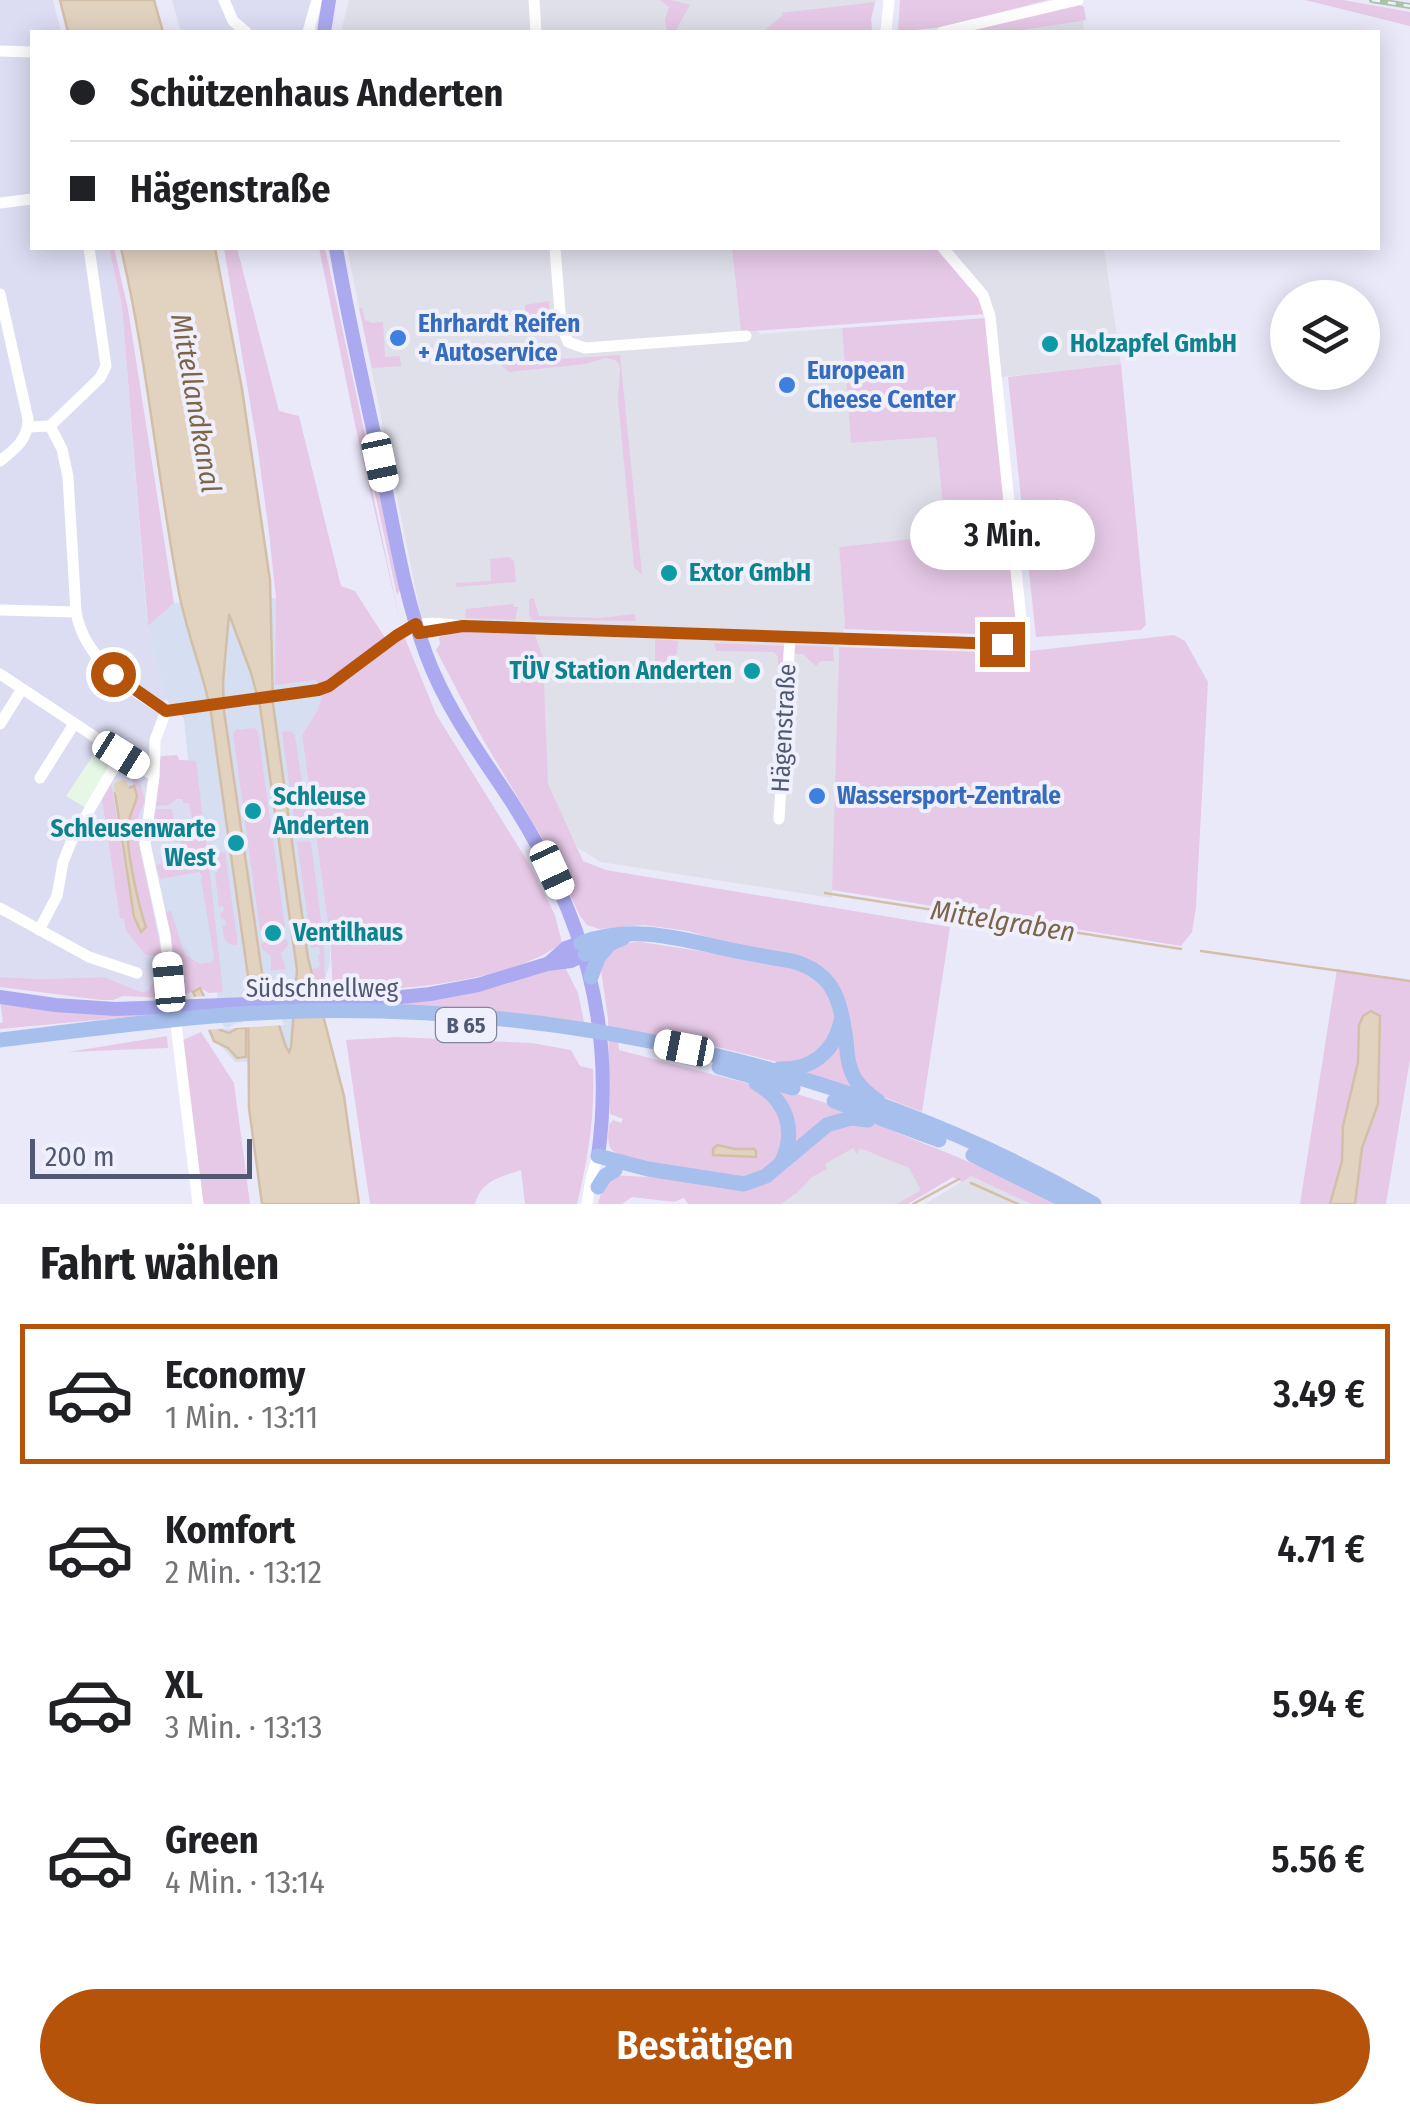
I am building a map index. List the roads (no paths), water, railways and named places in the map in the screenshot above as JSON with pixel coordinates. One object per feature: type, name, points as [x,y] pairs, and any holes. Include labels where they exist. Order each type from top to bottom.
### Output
[{"type":"highway","points":[[583,948],[610,944],[632,934]]},
{"type":"highway","points":[[583,948],[600,936],[656,934],[802,964],[818,972],[838,999],[854,1077],[896,1118]]},
{"type":"highway","points":[[591,976],[598,958],[610,944]]},
{"type":"highway","name":"Südschnellweg","points":[[2,1043],[162,1019],[346,1010],[465,1017],[585,1034],[752,1065],[1004,1158],[1094,1204]]},
{"type":"highway","points":[[752,1065],[792,1068],[818,1059],[832,1046],[841,1017]]},
{"type":"highway","name":"Südschnellweg","points":[[618,1040],[896,1118],[1072,1204]]},
{"type":"highway","points":[[736,1071],[767,1089],[785,1113],[789,1140],[778,1166]]},
{"type":"highway","points":[[598,1156],[738,1184],[760,1180],[838,1120],[896,1118]]},
{"type":"highway","points":[[598,1156],[604,1165],[615,1170],[648,1169]]},
{"type":"highway","points":[[598,1187],[615,1170]]},
{"type":"main road","points":[[324,30],[329,0]]},
{"type":"main road","points":[[336,250],[401,568],[418,628],[453,711],[552,870],[583,948],[603,1058],[603,1117],[598,1156]]},
{"type":"main road","points":[[346,1010],[501,980],[547,964],[566,948],[583,948]]},
{"type":"main road","points":[[0,998],[162,1019]]},
{"type":"street","points":[[224,0],[234,21],[244,30]]},
{"type":"street","points":[[309,30],[317,0]]},
{"type":"street","points":[[534,0],[536,30]]},
{"type":"street","points":[[886,30],[889,0]]},
{"type":"street","points":[[950,30],[1078,0]]},
{"type":"street","points":[[0,51],[30,52]]},
{"type":"street","points":[[0,204],[30,199]]},
{"type":"street","points":[[28,427],[54,423],[100,378],[106,366],[89,250]]},
{"type":"street","points":[[555,250],[560,325],[568,342],[585,348],[746,336]]},
{"type":"street","name":"Hägenstraße","points":[[418,628],[433,622],[981,644],[1002,644],[1019,638],[1022,622],[990,316],[983,295],[944,250]]},
{"type":"street","points":[[0,294],[28,427],[18,446],[0,462]]},
{"type":"street","points":[[54,423],[68,477],[76,612],[81,632],[120,680],[172,710],[310,692],[329,686],[396,636],[418,628]]},
{"type":"street","points":[[0,610],[76,612]]},
{"type":"street","name":"Hägenstraße","points":[[779,819],[790,638]]},
{"type":"street","points":[[0,674],[154,776]]},
{"type":"street","points":[[0,724],[22,689]]},
{"type":"street","points":[[172,710],[155,740],[145,844],[165,935],[198,1204]]},
{"type":"street","points":[[40,778],[74,724]]},
{"type":"street","points":[[39,930],[56,896],[72,840],[121,755]]},
{"type":"street","points":[[0,908],[88,957],[136,974]]},
{"type":"street","points":[[589,1204],[598,1187],[598,1156]]},
{"type":"street","points":[[589,1204],[598,1156]]},
{"type":"water","points":[[60,0],[154,0],[162,30],[68,30]]},
{"type":"water","name":"Mittellandkanal","points":[[121,250],[215,250],[242,389],[270,580],[273,704],[308,958],[344,1096],[359,1204],[262,1204],[249,1108],[248,976],[211,713],[178,587]],"holes":[[[229,614],[260,706],[297,970],[289,1052],[262,973],[224,711]]]},
{"type":"water","points":[[134,786],[137,796],[128,835],[146,927],[141,932],[134,917],[115,793]]},
{"type":"water","points":[[200,988],[220,1030],[229,1033],[246,1028],[246,1057],[237,1058],[214,1041],[193,992]]},
{"type":"water","points":[[1371,1011],[1380,1016],[1378,1104],[1362,1148],[1355,1204],[1330,1204],[1342,1161],[1343,1126],[1358,1062],[1359,1025]]},
{"type":"water","points":[[717,1145],[754,1149],[756,1157],[713,1155]]},
{"type":"waterway","points":[[123,784],[125,789]]},
{"type":"waterway","points":[[118,786],[119,791]]},
{"type":"waterway","name":"Mittelgraben","points":[[825,893],[1181,949]]},
{"type":"waterway","name":"Mittelgraben","points":[[1201,951],[1410,981]]},
{"type":"waterway","points":[[913,1204],[959,1179]]},
{"type":"waterway","points":[[971,1183],[1018,1204]]},
{"type":"railway","points":[[1372,0],[1410,6]]},
{"type":"place","name":"Ehrhardt Reifen + Autoservice","points":[[398,338]]},
{"type":"place","name":"Holzapfel GmbH","points":[[1050,344]]},
{"type":"place","name":"European Cheese Center","points":[[787,385]]},
{"type":"place","name":"Extor GmbH","points":[[669,573]]},
{"type":"place","name":"TÜV Station Anderten","points":[[752,671]]},
{"type":"place","name":"Wassersport-Zentrale","points":[[817,796]]},
{"type":"place","name":"Schleuse Anderten","points":[[253,811]]},
{"type":"place","name":"Schleusenwarte West","points":[[236,843]]},
{"type":"place","name":"Ventilhaus","points":[[273,933]]}]
